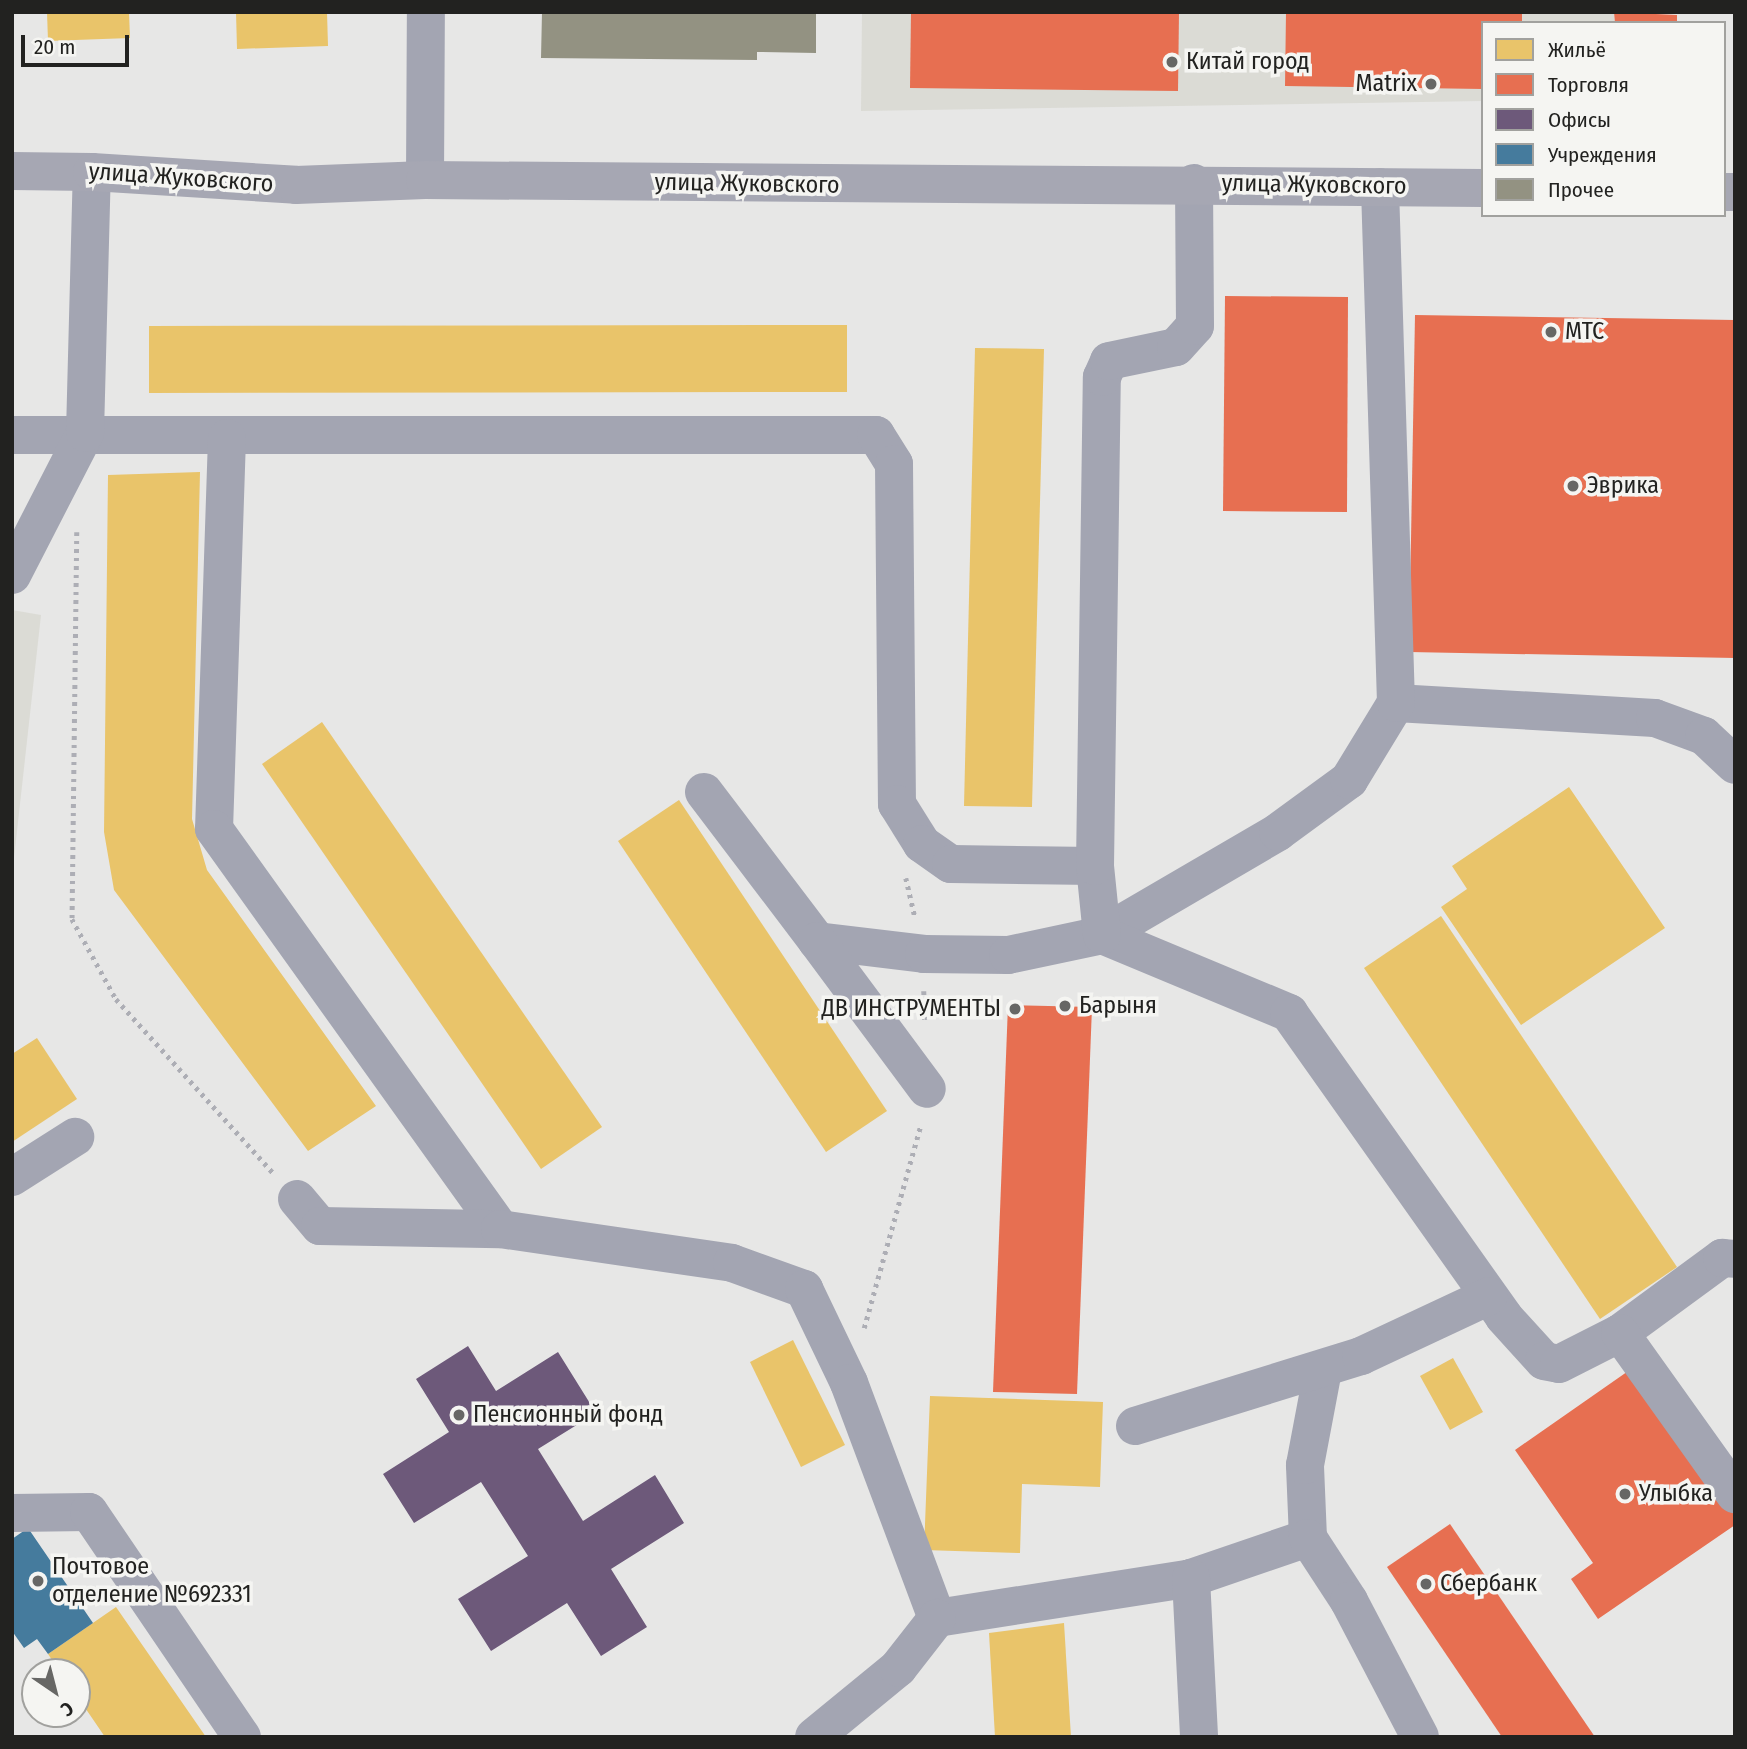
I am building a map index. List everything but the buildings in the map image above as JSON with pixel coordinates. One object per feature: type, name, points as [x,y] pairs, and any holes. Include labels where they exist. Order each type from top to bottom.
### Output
[{"type":"main road","name":"улица Жуковского","points":[[12,171],[92,172],[296,185],[425,180],[932,187],[1194,183],[1481,188]]},
{"type":"street","points":[[425,180],[426,12]]},
{"type":"street","points":[[12,575],[85,433],[92,172]]},
{"type":"street","points":[[1102,935],[1096,866],[1101,377],[1110,361],[1176,347],[1195,326],[1194,183]]},
{"type":"street","points":[[817,941],[924,954],[1008,955],[1102,935],[1278,832],[1349,780],[1396,704],[1380,187]]},
{"type":"street","points":[[12,435],[85,433],[228,438],[876,435],[894,464],[897,804],[922,844],[951,864],[1096,866]]},
{"type":"street","points":[[228,438],[214,830],[500,1229]]},
{"type":"street","points":[[1396,704],[1655,718],[1704,736],[1735,765]]},
{"type":"street","points":[[704,792],[927,1089]]},
{"type":"street","points":[[1102,935],[1289,1013],[1489,1296],[1529,1349],[1544,1361],[1559,1364],[1620,1333],[1722,1258],[1735,1259]]},
{"type":"street","points":[[12,1177],[75,1137]]},
{"type":"street","points":[[297,1199],[320,1226],[500,1229],[732,1264],[804,1289],[849,1382],[937,1618]]},
{"type":"street","points":[[1135,1426],[1323,1370],[1489,1296]]},
{"type":"street","points":[[1620,1333],[1735,1494]]},
{"type":"street","points":[[1323,1370],[1305,1465],[1308,1538],[1349,1601],[1420,1737]]},
{"type":"street","points":[[12,1513],[89,1512],[242,1737]]},
{"type":"street","points":[[814,1737],[898,1668],[937,1618],[1191,1578],[1308,1538]]},
{"type":"street","points":[[1191,1578],[1199,1737]]},
{"type":"path","points":[[78,522],[72,919],[116,999],[297,1199]]},
{"type":"shaded area","name":"Китай город","points":[[862,12],[1614,12],[1615,21],[1481,21],[1481,101],[861,111]]},
{"type":"shaded area","points":[[12,610],[41,615],[12,876]]},
{"type":"place","name":"Китай город","points":[[1172,62]]},
{"type":"place","name":"Matrix","points":[[1431,84]]},
{"type":"place","name":"МТС","points":[[1551,332]]},
{"type":"place","name":"Эврика","points":[[1573,486]]},
{"type":"place","name":"Барыня","points":[[1065,1006]]},
{"type":"place","name":"ДВ ИНСТРУМЕНТЫ","points":[[1015,1009]]},
{"type":"place","name":"Пенсионный фонд","points":[[459,1415]]},
{"type":"place","name":"Улыбка","points":[[1625,1494]]},
{"type":"place","name":"Почтовое отделение №692331","points":[[38,1581]]},
{"type":"place","name":"Сбербанк","points":[[1426,1584]]}]
